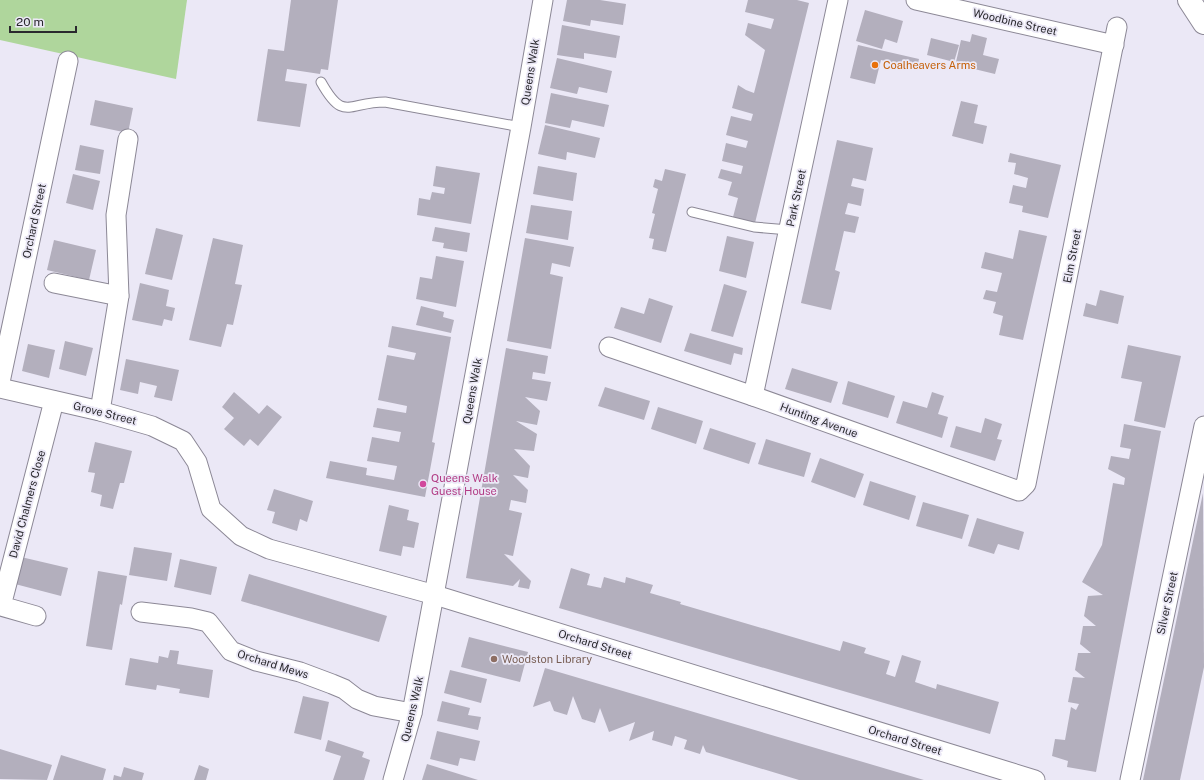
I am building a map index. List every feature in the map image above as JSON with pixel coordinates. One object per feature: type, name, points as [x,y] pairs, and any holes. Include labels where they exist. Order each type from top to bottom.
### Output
[{"type":"main road","points":[[1189,0],[1204,23]]},
{"type":"street","name":"Queens Walk","points":[[392,780],[412,713],[435,595],[543,0]]},
{"type":"street","name":"Park Street","points":[[753,396],[838,0]]},
{"type":"street","name":"Woodbine Street","points":[[916,0],[1116,36]]},
{"type":"street","name":"Elm Street","points":[[1026,484],[1116,36]]},
{"type":"street","name":"Orchard Street","points":[[0,382],[68,61]]},
{"type":"street","points":[[100,411],[119,296],[116,215],[128,139]]},
{"type":"street","points":[[54,283],[119,296]]},
{"type":"street","name":"Hunting Avenue","points":[[609,347],[753,396],[1019,491],[1026,484]]},
{"type":"street","name":"Grove Street","points":[[0,388],[100,411],[152,426],[183,441],[197,462]]},
{"type":"street","name":"David Chalmers Close","points":[[36,616],[0,607],[54,401]]},
{"type":"street","name":"Silver Street","points":[[1130,780],[1204,426]]},
{"type":"street","name":"Orchard Street","points":[[197,462],[211,509],[240,536],[269,549],[435,595],[1035,780]]},
{"type":"street","name":"Orchard Mews","points":[[141,612],[191,618],[208,622],[231,651],[256,661],[300,672],[332,684],[344,689],[357,699],[374,706],[412,713]]},
{"type":"lane","points":[[321,82],[331,100],[343,107],[354,108],[368,102],[385,102],[521,127]]},
{"type":"lane","points":[[692,212],[754,227],[789,230]]},
{"type":"green space","points":[[0,0],[187,0],[176,79],[0,40]]},
{"type":"building","points":[[291,0],[338,0],[328,70],[321,69],[320,74],[287,69],[285,81],[307,84],[300,127],[257,121],[268,49],[284,51]]},
{"type":"building","points":[[567,0],[600,0],[626,4],[623,25],[591,20],[590,26],[563,21]]},
{"type":"building","points":[[748,0],[797,0],[809,3],[755,223],[733,217],[738,198],[728,195],[732,182],[718,178],[721,169],[741,174],[743,166],[722,161],[726,143],[746,148],[748,141],[726,135],[731,116],[751,121],[753,114],[732,108],[738,85],[754,93],[765,50],[745,35],[748,23],[771,29],[774,19],[745,12]]},
{"type":"building","points":[[865,10],[903,21],[897,43],[885,39],[882,49],[856,41]]},
{"type":"building","points":[[562,25],[620,36],[616,58],[584,53],[584,59],[557,55]]},
{"type":"building","points":[[972,34],[987,38],[983,55],[999,59],[995,74],[966,67],[966,65],[956,62],[961,40],[970,42]]},
{"type":"building","points":[[931,38],[959,45],[954,62],[927,55]]},
{"type":"building","points":[[858,45],[919,59],[917,68],[881,60],[875,84],[850,78]]},
{"type":"building","points":[[557,58],[612,71],[607,93],[579,87],[577,94],[550,88]]},
{"type":"building","points":[[551,93],[609,105],[604,127],[572,120],[570,128],[545,123]]},
{"type":"building","points":[[95,100],[133,108],[128,133],[90,125]]},
{"type":"building","points":[[961,101],[978,105],[974,123],[987,126],[983,144],[952,136]]},
{"type":"building","points":[[545,125],[600,138],[595,158],[567,152],[566,160],[538,154]]},
{"type":"building","points":[[837,140],[873,148],[866,181],[853,178],[851,186],[864,189],[861,206],[848,203],[845,214],[859,217],[855,233],[844,231],[835,270],[840,272],[831,310],[801,303]]},
{"type":"building","points":[[80,145],[104,150],[100,174],[75,170]]},
{"type":"building","points":[[1010,153],[1061,165],[1048,218],[1022,212],[1023,206],[1009,203],[1013,185],[1026,188],[1028,178],[1014,174],[1016,163],[1008,162]]},
{"type":"building","points":[[436,166],[480,173],[471,224],[417,215],[419,198],[430,200],[432,192],[444,194],[445,188],[433,186]]},
{"type":"building","points":[[538,166],[577,173],[573,201],[533,194]]},
{"type":"building","points":[[665,169],[686,174],[666,252],[652,249],[654,239],[649,238],[655,214],[652,213],[658,189],[653,187],[655,179],[662,181]]},
{"type":"building","points":[[73,174],[100,181],[93,210],[66,203]]},
{"type":"building","points":[[531,205],[572,211],[568,240],[526,233]]},
{"type":"building","points":[[435,227],[470,233],[467,252],[443,248],[444,243],[432,241]]},
{"type":"building","points":[[156,228],[183,235],[172,280],[145,274]]},
{"type":"building","points":[[1019,230],[1047,236],[1023,340],[999,335],[1003,316],[993,313],[996,302],[983,299],[986,290],[997,292],[1002,273],[981,268],[985,252],[1013,259]]},
{"type":"building","points":[[727,236],[754,242],[746,278],[719,271]]},
{"type":"building","points":[[213,238],[243,245],[235,284],[242,285],[233,325],[227,324],[221,347],[189,340]]},
{"type":"building","points":[[525,238],[574,247],[570,267],[552,263],[550,274],[563,277],[551,349],[507,341]]},
{"type":"building","points":[[54,240],[96,250],[89,280],[47,270]]},
{"type":"building","points":[[436,256],[464,261],[456,307],[416,299],[420,277],[432,279]]},
{"type":"building","points":[[140,283],[169,290],[166,306],[175,308],[172,321],[164,319],[162,326],[132,320]]},
{"type":"building","points":[[724,284],[747,291],[733,337],[711,331]]},
{"type":"building","points":[[1100,290],[1124,296],[1118,324],[1083,316],[1086,303],[1096,306]]},
{"type":"building","points":[[649,298],[673,306],[661,343],[614,328],[621,307],[644,314]]},
{"type":"building","points":[[421,306],[444,312],[443,317],[454,320],[451,333],[416,325]]},
{"type":"building","points":[[392,326],[451,337],[432,442],[435,443],[425,497],[326,478],[330,461],[367,468],[366,475],[394,480],[397,466],[367,461],[372,437],[399,442],[401,432],[373,427],[377,408],[406,413],[407,406],[378,400],[387,355],[414,360],[416,353],[388,347]]},
{"type":"building","points":[[690,333],[743,348],[742,355],[734,353],[731,365],[684,351]]},
{"type":"building","points":[[65,341],[93,348],[86,376],[59,369]]},
{"type":"building","points":[[28,344],[55,350],[49,378],[22,371]]},
{"type":"building","points":[[1128,345],[1181,356],[1165,428],[1134,421],[1142,382],[1121,378]]},
{"type":"building","points":[[506,348],[548,356],[545,374],[533,372],[532,379],[551,382],[547,401],[525,397],[540,411],[537,425],[516,421],[537,434],[534,451],[514,449],[530,466],[528,478],[513,475],[528,490],[526,503],[511,500],[509,510],[522,513],[513,556],[504,554],[531,581],[529,589],[518,587],[520,579],[513,586],[466,578]]},
{"type":"building","points":[[126,359],[179,370],[172,401],[154,397],[157,386],[140,382],[138,394],[120,390]]},
{"type":"building","points":[[792,368],[838,382],[831,403],[785,389]]},
{"type":"building","points":[[848,381],[895,396],[888,418],[842,404]]},
{"type":"building","points":[[605,387],[650,401],[644,420],[598,406]]},
{"type":"building","points":[[234,392],[259,414],[267,405],[282,417],[258,446],[250,439],[244,446],[224,429],[234,418],[222,407]]},
{"type":"building","points":[[932,392],[944,396],[938,414],[948,417],[942,438],[896,423],[903,401],[927,408]]},
{"type":"building","points":[[658,407],[703,421],[696,444],[651,429]]},
{"type":"building","points":[[985,418],[1002,424],[997,439],[1002,440],[995,461],[950,447],[956,426],[981,433]]},
{"type":"building","points":[[1124,424],[1161,431],[1096,772],[1067,767],[1068,761],[1052,756],[1055,739],[1065,740],[1071,707],[1076,710],[1079,704],[1068,702],[1073,677],[1085,678],[1075,670],[1078,653],[1091,653],[1080,644],[1083,626],[1096,626],[1084,616],[1088,596],[1103,595],[1082,582],[1102,545],[1113,483],[1124,485],[1125,478],[1108,469],[1111,456],[1129,459],[1131,449],[1120,447]]},
{"type":"building","points":[[710,428],[756,443],[749,464],[703,449]]},
{"type":"building","points":[[766,439],[811,453],[804,477],[758,464]]},
{"type":"building","points":[[95,442],[132,451],[124,483],[120,483],[113,509],[100,506],[102,495],[91,492],[95,473],[88,472]]},
{"type":"building","points":[[820,458],[864,474],[855,498],[811,482]]},
{"type":"building","points":[[870,481],[916,496],[909,520],[863,505]]},
{"type":"building","points":[[274,489],[313,501],[307,522],[300,519],[297,531],[272,523],[275,512],[267,510]]},
{"type":"building","points":[[1203,493],[1204,667],[1180,780],[1143,780]]},
{"type":"building","points":[[923,502],[969,515],[962,539],[916,526]]},
{"type":"building","points":[[389,505],[409,510],[407,520],[419,523],[414,548],[403,546],[401,556],[379,551]]},
{"type":"building","points":[[977,518],[1024,532],[1019,550],[998,544],[994,554],[968,546]]},
{"type":"building","points":[[134,547],[172,553],[167,581],[129,575]]},
{"type":"building","points":[[21,557],[68,568],[61,596],[15,584]]},
{"type":"building","points":[[180,559],[217,567],[211,595],[174,587]]},
{"type":"building","points":[[571,568],[590,574],[587,585],[601,588],[604,577],[625,583],[626,577],[653,585],[650,593],[681,602],[680,604],[840,651],[843,641],[866,648],[864,653],[890,661],[886,674],[895,677],[902,655],[921,661],[915,682],[936,689],[937,684],[999,702],[990,734],[559,608]]},
{"type":"building","points":[[98,571],[127,576],[122,605],[120,604],[112,650],[86,646]]},
{"type":"building","points":[[249,574],[387,616],[379,642],[241,601]]},
{"type":"building","name":"Woodston Library","points":[[469,637],[528,652],[520,682],[461,667]]},
{"type":"building","points":[[170,650],[179,651],[177,664],[213,670],[209,698],[179,693],[180,689],[157,685],[156,690],[125,685],[130,658],[158,663],[159,656],[168,658]]},
{"type":"building","points":[[545,668],[924,780],[799,780],[706,752],[703,745],[700,754],[684,749],[687,740],[675,736],[672,746],[652,740],[654,731],[629,741],[635,722],[609,732],[600,708],[595,723],[582,719],[573,696],[567,715],[554,711],[550,701],[533,707]]},
{"type":"building","points":[[450,670],[487,679],[481,703],[444,693]]},
{"type":"building","points":[[303,696],[329,702],[321,740],[294,733]]},
{"type":"building","points":[[442,701],[470,708],[468,715],[481,717],[478,730],[437,721]]},
{"type":"building","points":[[437,731],[480,741],[475,761],[460,758],[458,766],[430,759]]},
{"type":"building","points":[[328,740],[364,752],[362,757],[370,760],[364,780],[333,780],[341,756],[325,751]]},
{"type":"building","points":[[0,749],[52,765],[47,780],[0,779]]},
{"type":"building","points":[[61,755],[106,769],[103,780],[53,780]]},
{"type":"building","points":[[427,764],[478,780],[422,780]]},
{"type":"building","points":[[199,765],[209,769],[206,780],[194,780]]},
{"type":"building","points":[[124,767],[144,773],[142,780],[113,780],[114,775],[121,777]]},
{"type":"place","name":"Coalheavers Arms","points":[[875,65]]},
{"type":"place","name":"Queens Walk Guest House","points":[[423,484]]},
{"type":"place","name":"Woodston Library","points":[[494,659]]}]
